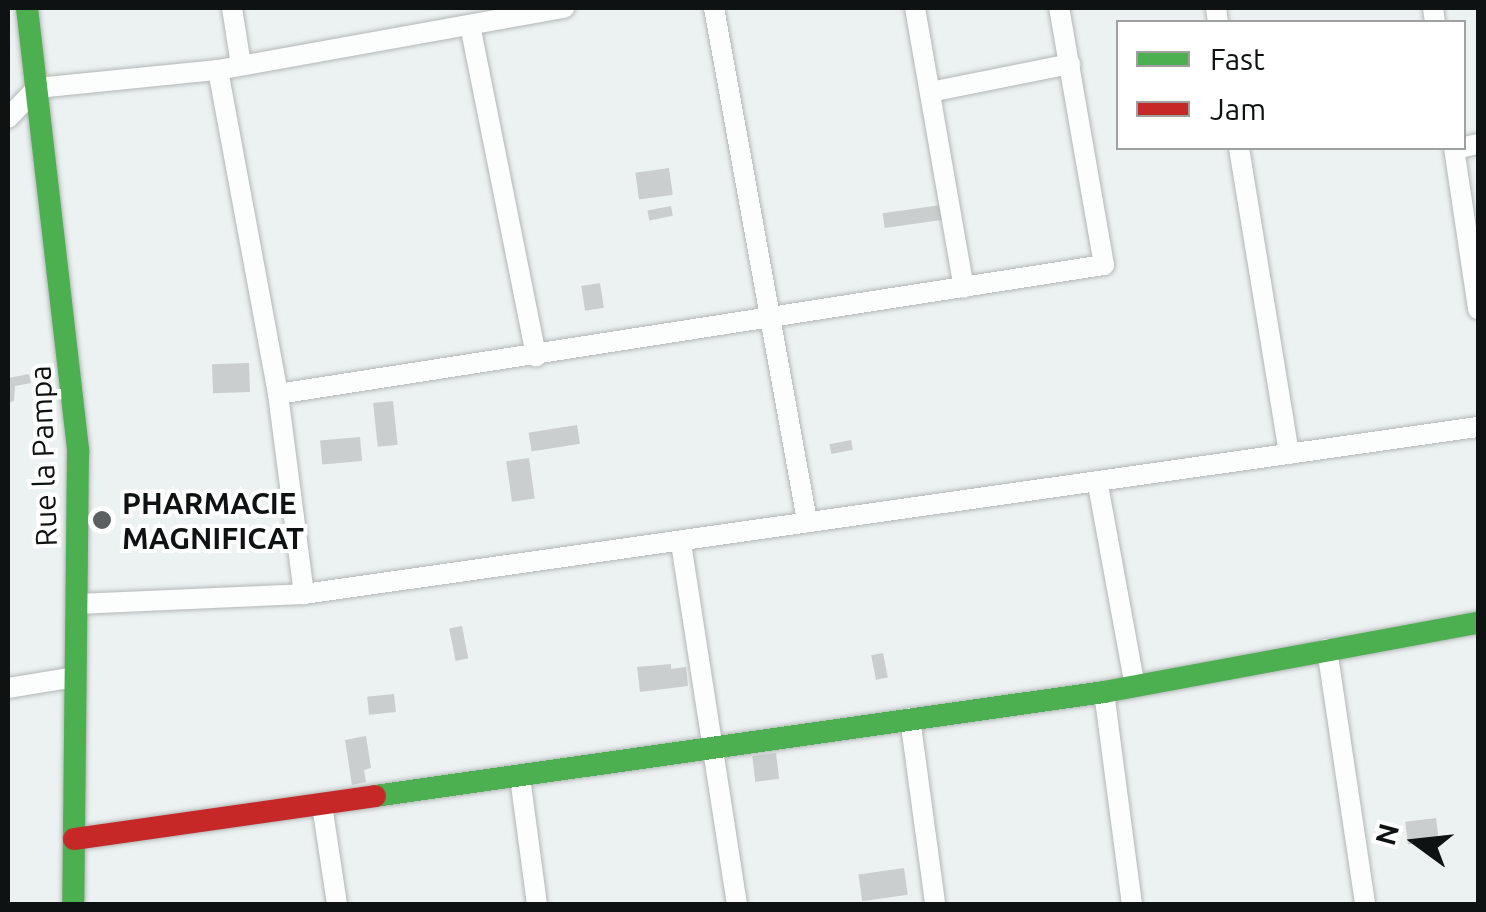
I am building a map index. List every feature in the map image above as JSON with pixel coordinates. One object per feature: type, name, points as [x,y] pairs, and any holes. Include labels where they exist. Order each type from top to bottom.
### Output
[{"type":"street","name":"Rue la Pampa","points":[[27,8],[78,451],[73,904]]},
{"type":"street","points":[[232,8],[241,65]]},
{"type":"street","points":[[8,118],[37,88],[218,70],[564,8]]},
{"type":"street","points":[[714,8],[774,318],[807,521]]},
{"type":"street","points":[[916,8],[964,288]]},
{"type":"street","points":[[278,394],[1104,264],[1059,8]]},
{"type":"street","points":[[470,25],[536,356]]},
{"type":"street","points":[[930,92],[1070,64]]},
{"type":"street","points":[[218,70],[278,394],[304,594]]},
{"type":"street","points":[[1238,150],[1288,454]]},
{"type":"street","points":[[1458,150],[1478,309]]},
{"type":"street","points":[[76,604],[304,594],[681,543],[807,521],[1098,485],[1478,427]]},
{"type":"street","points":[[1098,485],[1134,682]]},
{"type":"street","points":[[681,543],[737,904]]},
{"type":"street","points":[[74,839],[714,751],[910,718],[1104,692],[1134,682],[1478,623]]},
{"type":"street","points":[[1327,649],[1365,904]]},
{"type":"street","points":[[8,688],[75,678]]},
{"type":"street","points":[[1104,692],[1132,904]]},
{"type":"street","points":[[910,718],[936,904]]},
{"type":"street","points":[[520,777],[537,904]]},
{"type":"street","points":[[322,805],[337,904]]},
{"type":"building","points":[[669,168],[673,195],[639,199],[635,173]]},
{"type":"building","points":[[941,205],[943,220],[885,228],[883,213]]},
{"type":"building","points":[[671,206],[673,216],[649,220],[647,211]]},
{"type":"building","points":[[600,283],[604,308],[585,311],[581,286]]},
{"type":"building","points":[[249,363],[250,392],[213,393],[212,364]]},
{"type":"building","points":[[29,374],[31,383],[15,386],[14,401],[8,403],[8,378]]},
{"type":"building","points":[[393,401],[398,445],[378,447],[373,403]]},
{"type":"building","points":[[577,425],[580,444],[532,451],[529,433]]},
{"type":"building","points":[[360,437],[362,461],[322,464],[320,440]]},
{"type":"building","points":[[851,440],[853,450],[831,454],[829,444]]},
{"type":"building","points":[[529,458],[535,499],[512,502],[506,461]]},
{"type":"building","points":[[462,626],[468,658],[456,661],[449,628]]},
{"type":"building","points":[[883,653],[888,678],[876,680],[871,655]]},
{"type":"building","points":[[671,664],[671,669],[686,667],[688,686],[640,692],[637,667]]},
{"type":"building","points":[[394,694],[396,712],[369,715],[367,697]]},
{"type":"building","points":[[366,736],[371,768],[364,770],[366,782],[352,785],[345,740]]},
{"type":"building","points":[[776,753],[779,779],[755,782],[752,756]]},
{"type":"building","points":[[1436,818],[1439,841],[1408,845],[1405,822]]},
{"type":"building","points":[[904,868],[908,895],[862,901],[858,874]]},
{"type":"traffic: fast","points":[[27,8],[78,451],[73,904]]},
{"type":"traffic: fast","points":[[375,796],[1104,692],[1478,623]]},
{"type":"traffic: jam","points":[[74,839],[375,796]]},
{"type":"place","name":"PHARMACIE MAGNIFICAT","points":[[102,520]]}]
